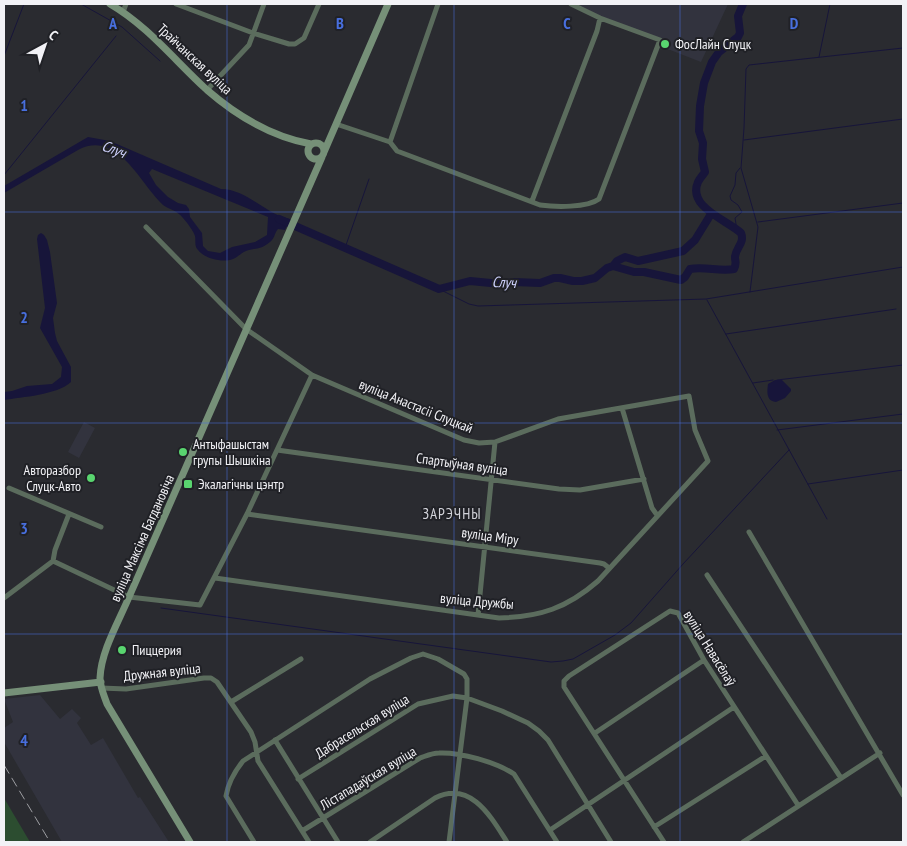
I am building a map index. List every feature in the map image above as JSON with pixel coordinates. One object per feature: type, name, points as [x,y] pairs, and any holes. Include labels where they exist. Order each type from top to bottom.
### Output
[{"type":"main road","name":"Трайчанская вуліца","points":[[110,4],[140,25],[207,90],[239,114],[293,141],[314,144]]},
{"type":"main road","name":"вуліца Максіма Багдановіча","points":[[101,685],[103,660],[129,597],[312,182],[388,4]]},
{"type":"main road","points":[[312,182],[312,169],[308,149],[329,135],[335,127]]},
{"type":"main road","name":"Трайчанская вуліца","points":[[293,141],[308,154]]},
{"type":"main road","points":[[308,154],[314,160],[323,155],[322,146],[314,144]]},
{"type":"main road","points":[[4,693],[101,685],[113,716],[190,842]]},
{"type":"street","points":[[123,12],[126,4]]},
{"type":"street","points":[[179,4],[253,33],[296,44],[304,38],[319,4]]},
{"type":"street","points":[[207,90],[245,50],[251,40],[264,4]]},
{"type":"street","points":[[390,142],[438,4]]},
{"type":"street","points":[[335,127],[390,142],[397,151],[550,207],[591,204],[599,199],[660,40],[600,18],[571,4]]},
{"type":"street","points":[[532,201],[598,31],[600,18]]},
{"type":"street","name":"вуліца Анастасіі Слуцкай","points":[[146,227],[246,330],[312,375],[464,440],[479,443],[495,442],[558,419],[689,396],[695,430],[708,461]]},
{"type":"street","points":[[53,561],[129,597],[200,605],[215,578],[312,375]]},
{"type":"street","points":[[622,408],[652,508],[657,515]]},
{"type":"street","points":[[478,615],[495,442]]},
{"type":"street","name":"Спартыўная вуліца","points":[[277,450],[559,489],[580,490],[644,479]]},
{"type":"street","name":"вуліца Дружбы","points":[[215,578],[500,618],[538,614],[553,610],[584,593],[708,461]]},
{"type":"street","points":[[8,488],[101,527]]},
{"type":"street","points":[[4,598],[53,561],[55,550],[69,514]]},
{"type":"street","name":"вуліца Міру","points":[[246,514],[604,564],[609,568]]},
{"type":"street","points":[[749,532],[903,795]]},
{"type":"street","points":[[707,575],[841,778]]},
{"type":"street","name":"вуліца Навасёлаў","points":[[595,733],[564,687],[564,681],[670,611],[678,613],[704,660],[798,805]]},
{"type":"street","points":[[254,842],[226,796],[236,769],[257,751],[370,679],[411,658],[423,654],[438,659],[464,674],[466,679],[467,698],[449,842]]},
{"type":"street","points":[[231,702],[301,659]]},
{"type":"street","points":[[664,842],[595,733],[704,660]]},
{"type":"street","name":"Дружная вуліца","points":[[101,685],[126,689],[210,678],[217,682],[251,732],[258,761],[309,842]]},
{"type":"street","name":"Дабрасельская вуліца","points":[[298,779],[418,704],[453,696],[467,698],[502,711],[539,730],[548,740],[611,842]]},
{"type":"street","points":[[550,830],[734,707]]},
{"type":"street","points":[[275,740],[338,842]]},
{"type":"street","name":"Лістападаўская вуліца","points":[[302,831],[420,758],[440,753],[486,761],[503,767],[514,774],[557,842]]},
{"type":"street","points":[[743,842],[880,753]]},
{"type":"street","points":[[654,827],[766,756]]},
{"type":"street","points":[[370,842],[435,798],[456,793],[480,804],[507,842]]},
{"type":"shaded area","points":[[574,4],[728,4],[701,62],[660,46],[662,40],[597,16]]},
{"type":"shaded area","points":[[84,422],[95,428],[79,458],[68,452]]},
{"type":"shaded area","points":[[40,695],[60,719],[72,709],[81,718],[77,723],[91,745],[103,738],[138,798],[140,797],[169,842],[62,842],[4,742],[4,728],[13,722],[4,699]]},
{"type":"green space","points":[[4,798],[30,842],[6,842],[4,839]]},
{"type":"water","points":[[88,137],[110,141],[221,189],[239,193],[273,213],[290,219],[285,230],[278,229],[272,240],[263,247],[246,251],[229,260],[210,258],[201,253],[197,248],[194,234],[188,224],[176,211],[167,208],[154,196],[127,162],[105,147],[92,145],[78,150],[4,193],[4,186]],"holes":[[[152,169],[268,217],[267,235],[255,242],[232,247],[220,253],[208,251],[203,246],[202,233],[190,217],[189,209],[186,205],[168,197],[156,185],[149,173]]]},
{"type":"water","points":[[41,233],[47,240],[50,252],[57,303],[53,318],[55,333],[57,341],[71,367],[71,382],[48,393],[4,400],[4,392],[27,386],[52,384],[61,377],[62,367],[40,328],[45,308],[37,239]]},
{"type":"water","points":[[775,380],[782,380],[791,389],[785,398],[776,402],[770,400],[767,393],[768,384]]},
{"type":"waterway","points":[[4,56],[24,4]]},
{"type":"waterway","points":[[81,4],[122,27],[160,61]]},
{"type":"waterway","name":"Случ","points":[[279,219],[439,289],[470,281],[501,284],[514,282],[540,283],[554,278],[582,281],[595,278],[607,268],[613,266],[634,272],[644,272],[681,280],[690,269],[734,269],[736,264],[735,257],[742,240],[741,233],[703,206],[698,199],[696,191],[698,182],[705,172],[702,159],[703,143],[699,131],[700,106],[704,83],[712,62],[719,52],[738,37],[740,33],[738,16],[743,4]]},
{"type":"waterway","points":[[819,57],[830,4]]},
{"type":"waterway","points":[[4,175],[116,36]]},
{"type":"waterway","points":[[750,292],[758,227],[741,168],[746,69],[749,65],[903,48]]},
{"type":"waterway","points":[[744,140],[903,119]]},
{"type":"waterway","points":[[737,230],[735,218],[742,212],[738,205],[731,200],[730,196],[735,185],[736,173],[740,168]]},
{"type":"waterway","points":[[345,248],[369,179]]},
{"type":"waterway","points":[[758,222],[903,203]]},
{"type":"waterway","points":[[613,266],[617,261],[625,257],[638,261],[683,251],[695,240],[711,214]]},
{"type":"waterway","points":[[439,289],[469,304],[478,306],[706,299],[903,267]]},
{"type":"waterway","points":[[707,300],[827,519]]},
{"type":"waterway","points":[[726,334],[896,309]]},
{"type":"waterway","points":[[777,380],[903,365]]},
{"type":"waterway","points":[[753,383],[773,380]]},
{"type":"waterway","points":[[777,430],[903,414]]},
{"type":"waterway","points":[[161,608],[551,662],[573,659],[615,635],[631,623],[789,450]]},
{"type":"waterway","points":[[808,484],[903,470]]},
{"type":"railway","points":[[4,765],[50,842]]},
{"type":"place","name":"ФосЛайн Слуцк","points":[[665,44]]},
{"type":"place","name":"Антыфашыстам групы Шышкіна","points":[[183,452]]},
{"type":"place","name":"Авторазбор Слуцк-Авто","points":[[91,478]]},
{"type":"place","name":"Экалагічны цэнтр","points":[[188,484]]},
{"type":"place","name":"Пиццерия","points":[[122,650]]},
{"type":"district","name":"ЗАРЭЧНЫ","points":[[452,513]]}]
